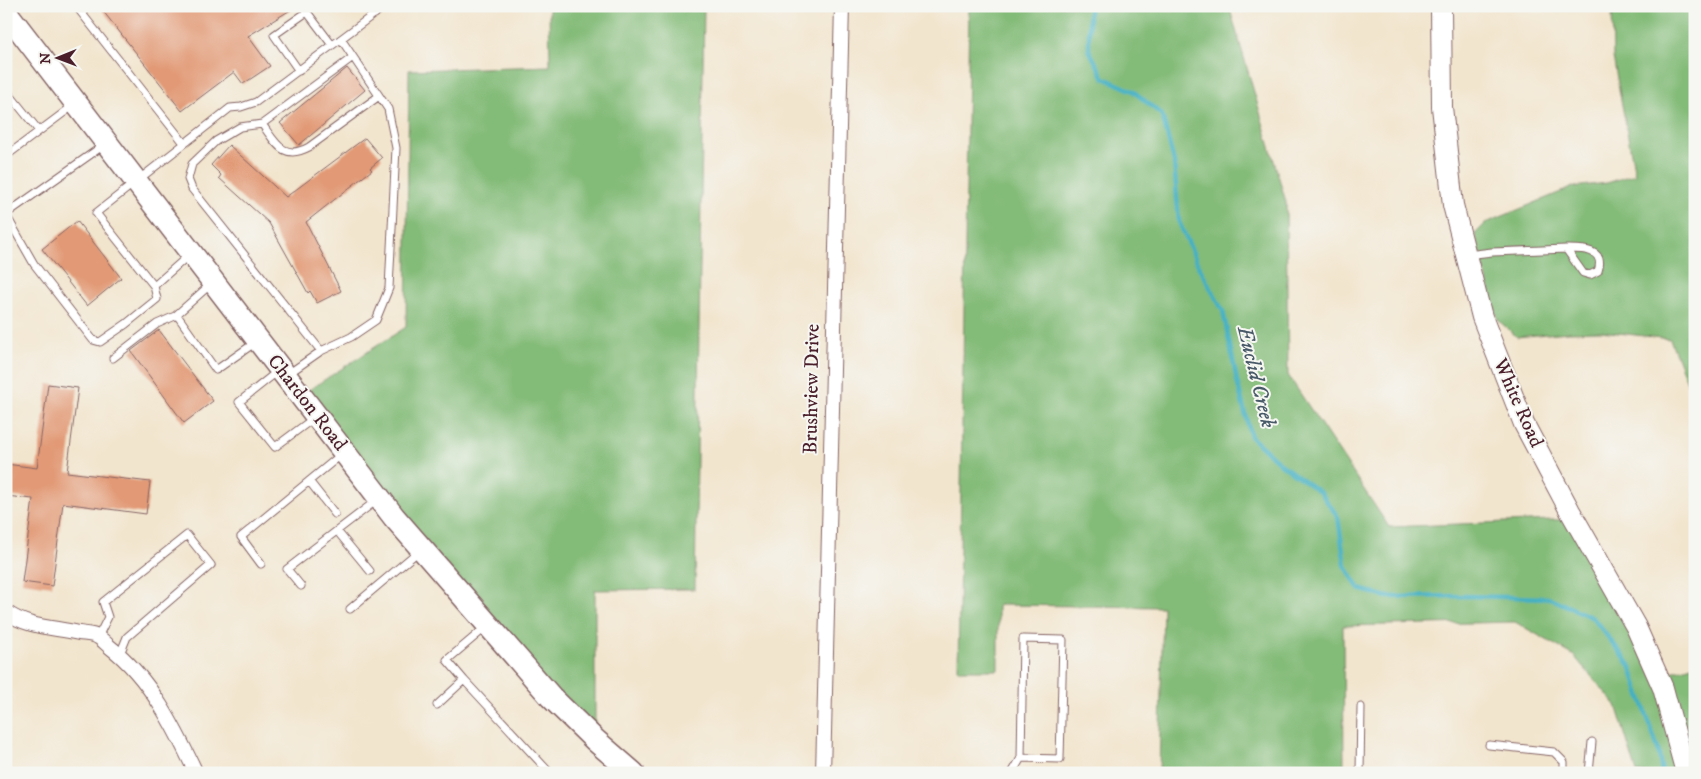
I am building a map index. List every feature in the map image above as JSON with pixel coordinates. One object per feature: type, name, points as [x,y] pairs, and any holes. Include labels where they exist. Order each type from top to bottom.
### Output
[{"type":"main road","name":"Chardon Road","points":[[6,12],[380,498],[551,696],[595,740],[632,773]]},
{"type":"street","name":"Brushview Drive","points":[[823,773],[842,6]]},
{"type":"street","name":"White Road","points":[[1441,6],[1444,117],[1453,205],[1482,317],[1524,424],[1570,511],[1636,628],[1663,688],[1686,773]]},
{"type":"street","points":[[6,612],[15,618],[36,626],[62,629],[98,637],[120,654],[154,696],[180,738],[196,773]]},
{"type":"lane","points":[[76,6],[184,143]]},
{"type":"lane","points":[[369,6],[375,14]]},
{"type":"lane","points":[[107,143],[6,214],[34,264],[93,340],[100,342],[157,299],[154,286],[96,213],[230,108],[256,102],[385,6]]},
{"type":"lane","points":[[299,71],[274,35],[307,12],[332,45]]},
{"type":"lane","points":[[317,416],[275,447],[239,402],[283,372],[320,351],[351,337],[376,320],[388,288],[396,148],[388,108],[341,39]]},
{"type":"lane","points":[[320,351],[192,189],[188,180],[192,164],[216,141],[240,127],[262,124],[353,57]]},
{"type":"lane","points":[[6,90],[39,131]]},
{"type":"lane","points":[[262,124],[279,146],[289,152],[299,152],[309,147],[379,96]]},
{"type":"lane","points":[[6,156],[76,103]]},
{"type":"lane","points":[[1466,256],[1492,252],[1566,249],[1585,249],[1598,257],[1600,265],[1598,271],[1590,275],[1583,273],[1566,249]]},
{"type":"lane","points":[[154,286],[191,253]]},
{"type":"lane","points":[[113,358],[157,324],[177,315],[214,282]]},
{"type":"lane","points":[[177,315],[216,370],[258,340]]},
{"type":"lane","points":[[261,564],[241,537],[344,452]]},
{"type":"lane","points":[[309,481],[335,514]]},
{"type":"lane","points":[[301,586],[287,569],[380,498]]},
{"type":"lane","points":[[337,531],[370,571]]},
{"type":"lane","points":[[98,637],[108,617],[103,602],[187,535],[211,565],[127,637],[120,654]]},
{"type":"lane","points":[[350,609],[422,548]]},
{"type":"lane","points":[[488,625],[447,660],[550,773]]},
{"type":"lane","points":[[1012,773],[1021,758],[1023,638],[1063,640],[1060,760],[1021,758]]},
{"type":"lane","points":[[437,705],[464,680]]},
{"type":"lane","points":[[1360,773],[1361,707]]},
{"type":"lane","points":[[1589,773],[1592,742]]},
{"type":"lane","points":[[1489,745],[1554,752],[1564,762],[1564,773]]},
{"type":"green space","points":[[549,6],[704,6],[695,589],[595,590],[595,740],[301,395],[406,327],[409,70],[550,66]]},
{"type":"green space","points":[[969,6],[1229,6],[1286,202],[1288,375],[1389,527],[1575,519],[1658,676],[1695,665],[1695,766],[1686,769],[1686,773],[1637,773],[1616,705],[1573,655],[1515,622],[1343,626],[1344,773],[1240,773],[1222,771],[1222,773],[1159,773],[1163,607],[998,605],[998,670],[958,670]]},
{"type":"green space","points":[[1612,6],[1695,6],[1695,402],[1670,339],[1601,331],[1517,337],[1498,320],[1475,234],[1486,223],[1573,187],[1607,183],[1635,174],[1613,57]]},
{"type":"building","points":[[99,6],[297,6],[248,36],[270,66],[243,84],[234,72],[182,111]]},
{"type":"building","points":[[347,68],[365,90],[299,145],[280,123]]},
{"type":"building","points":[[365,138],[382,158],[370,168],[372,170],[306,222],[341,291],[317,303],[310,291],[308,293],[269,223],[219,178],[221,175],[211,165],[229,145],[286,197]]},
{"type":"building","points":[[77,221],[121,278],[87,306],[42,249]]},
{"type":"building","points":[[159,330],[213,401],[184,423],[131,351]]},
{"type":"building","points":[[48,384],[78,388],[67,472],[150,482],[146,514],[63,503],[52,586],[22,582],[33,499],[6,496],[6,464],[37,468]]},
{"type":"waterway","name":"Euclid Creek","points":[[1089,6],[1089,50],[1104,78],[1133,91],[1162,115],[1174,162],[1179,222],[1200,269],[1223,311],[1237,381],[1251,437],[1282,465],[1321,493],[1338,517],[1345,565],[1359,589],[1387,597],[1550,598],[1593,618],[1630,665],[1658,749],[1662,773]]}]
